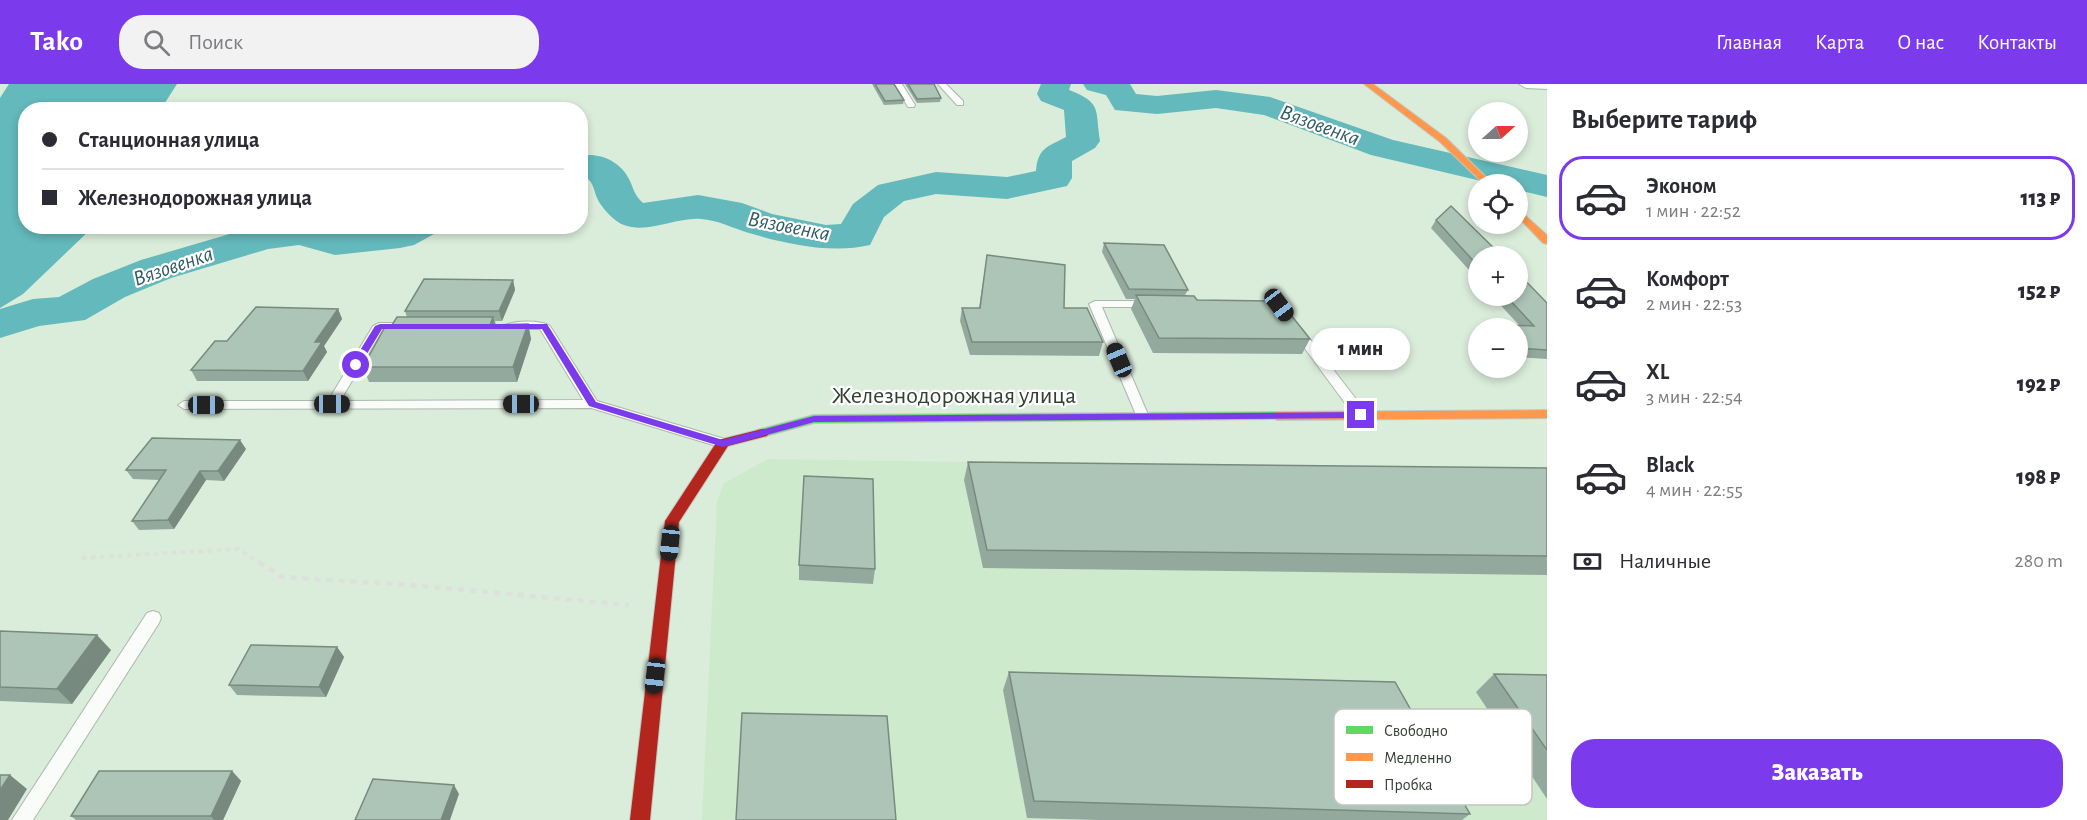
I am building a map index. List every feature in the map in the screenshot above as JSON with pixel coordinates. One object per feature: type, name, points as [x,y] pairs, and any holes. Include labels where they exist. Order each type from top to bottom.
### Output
[{"type":"main road","points":[[1368,84],[1443,140],[1479,174]]},
{"type":"main road","points":[[1528,222],[1547,241]]},
{"type":"main road","name":"Железнодорожная улица","points":[[723,443],[814,419],[1547,414]]},
{"type":"main road","points":[[640,820],[672,521],[723,443]]},
{"type":"street","points":[[1526,84],[1547,85]]},
{"type":"lane","points":[[898,84],[911,105]]},
{"type":"lane","points":[[942,84],[960,103]]},
{"type":"lane","points":[[1143,417],[1095,304],[1164,304]]},
{"type":"lane","points":[[1292,323],[1361,415]]},
{"type":"lane","points":[[332,404],[380,326],[415,326]]},
{"type":"lane","points":[[497,326],[544,326],[592,404]]},
{"type":"lane","points":[[184,405],[592,404],[723,443]]},
{"type":"lane","points":[[22,820],[153,618]]},
{"type":"path","points":[[82,558],[238,549],[282,577],[410,585],[663,608]]},
{"type":"shaded area","points":[[768,459],[1547,471],[1547,820],[702,820],[717,501],[724,483]]},
{"type":"water","points":[[9,84],[177,84],[165,102],[18,102],[18,234],[86,234],[23,294],[0,308],[0,98]]},
{"type":"building","points":[[875,84],[894,84],[904,100],[885,101]]},
{"type":"building","points":[[908,84],[934,84],[941,98],[917,99]]},
{"type":"building","points":[[1451,206],[1468,223],[1468,234],[1480,234],[1492,246],[1468,246],[1468,255],[1436,220]]},
{"type":"building","points":[[1104,243],[1164,245],[1188,290],[1129,289]]},
{"type":"building","points":[[987,255],[1065,265],[1064,308],[1087,308],[1103,342],[972,342],[962,308],[980,308]]},
{"type":"building","points":[[424,279],[513,280],[499,311],[405,311]]},
{"type":"building","points":[[1528,283],[1547,303],[1547,350],[1528,349],[1528,326],[1534,326],[1515,306],[1528,306]]},
{"type":"building","points":[[1136,295],[1194,296],[1197,300],[1280,301],[1310,339],[1159,338]]},
{"type":"building","points":[[256,307],[338,309],[315,342],[322,342],[303,371],[191,370],[215,341],[227,341]]},
{"type":"building","points":[[397,317],[493,317],[490,325],[528,324],[513,367],[363,367],[386,325],[392,325]]},
{"type":"building","points":[[152,438],[240,440],[218,471],[200,471],[168,520],[132,521],[166,470],[126,470]]},
{"type":"building","points":[[968,462],[1547,468],[1547,556],[987,550]]},
{"type":"building","points":[[804,476],[873,479],[875,569],[799,565]]},
{"type":"building","points":[[0,631],[97,635],[57,689],[0,687]]},
{"type":"building","points":[[251,645],[337,647],[319,687],[229,685]]},
{"type":"building","points":[[1009,672],[1395,682],[1410,709],[1334,709],[1334,805],[1465,805],[1470,814],[1034,801]]},
{"type":"building","points":[[1494,674],[1547,675],[1547,750],[1532,728],[1532,709],[1518,709]]},
{"type":"building","points":[[742,713],[887,716],[896,820],[736,820]]},
{"type":"building","points":[[99,771],[232,771],[211,816],[71,816]]},
{"type":"building","points":[[0,775],[10,775],[0,790]]},
{"type":"building","points":[[373,779],[454,785],[441,820],[355,820]]},
{"type":"waterway","name":"Вязовенка","points":[[588,165],[592,164],[610,178],[617,200],[635,216],[698,207],[728,211],[762,224],[826,237],[856,236],[867,212],[891,193],[936,183],[1007,188],[1054,178],[1055,157],[1083,141],[1079,105],[1052,94],[1056,84]]},
{"type":"waterway","name":"Вязовенка","points":[[1098,84],[1118,89],[1126,103],[1157,105],[1216,99],[1270,106],[1383,148],[1547,186]]},
{"type":"waterway","name":"Вязовенка","points":[[0,324],[33,313],[69,310],[109,288],[156,269],[264,237],[292,234]]},
{"type":"waterway","name":"Вязовенка","points":[[304,234],[335,243],[404,234]]},
{"type":"traffic: fast","points":[[762,433],[814,419],[1277,416]]},
{"type":"traffic: slow","points":[[1368,84],[1443,140],[1479,174]]},
{"type":"traffic: slow","points":[[1528,222],[1547,241]]},
{"type":"traffic: slow","points":[[1277,416],[1547,414]]},
{"type":"traffic: jam","points":[[640,820],[672,521],[723,443],[762,433]]},
{"type":"route","points":[[356,365],[380,326],[544,326],[592,404],[723,443],[814,419],[1361,415]]}]
